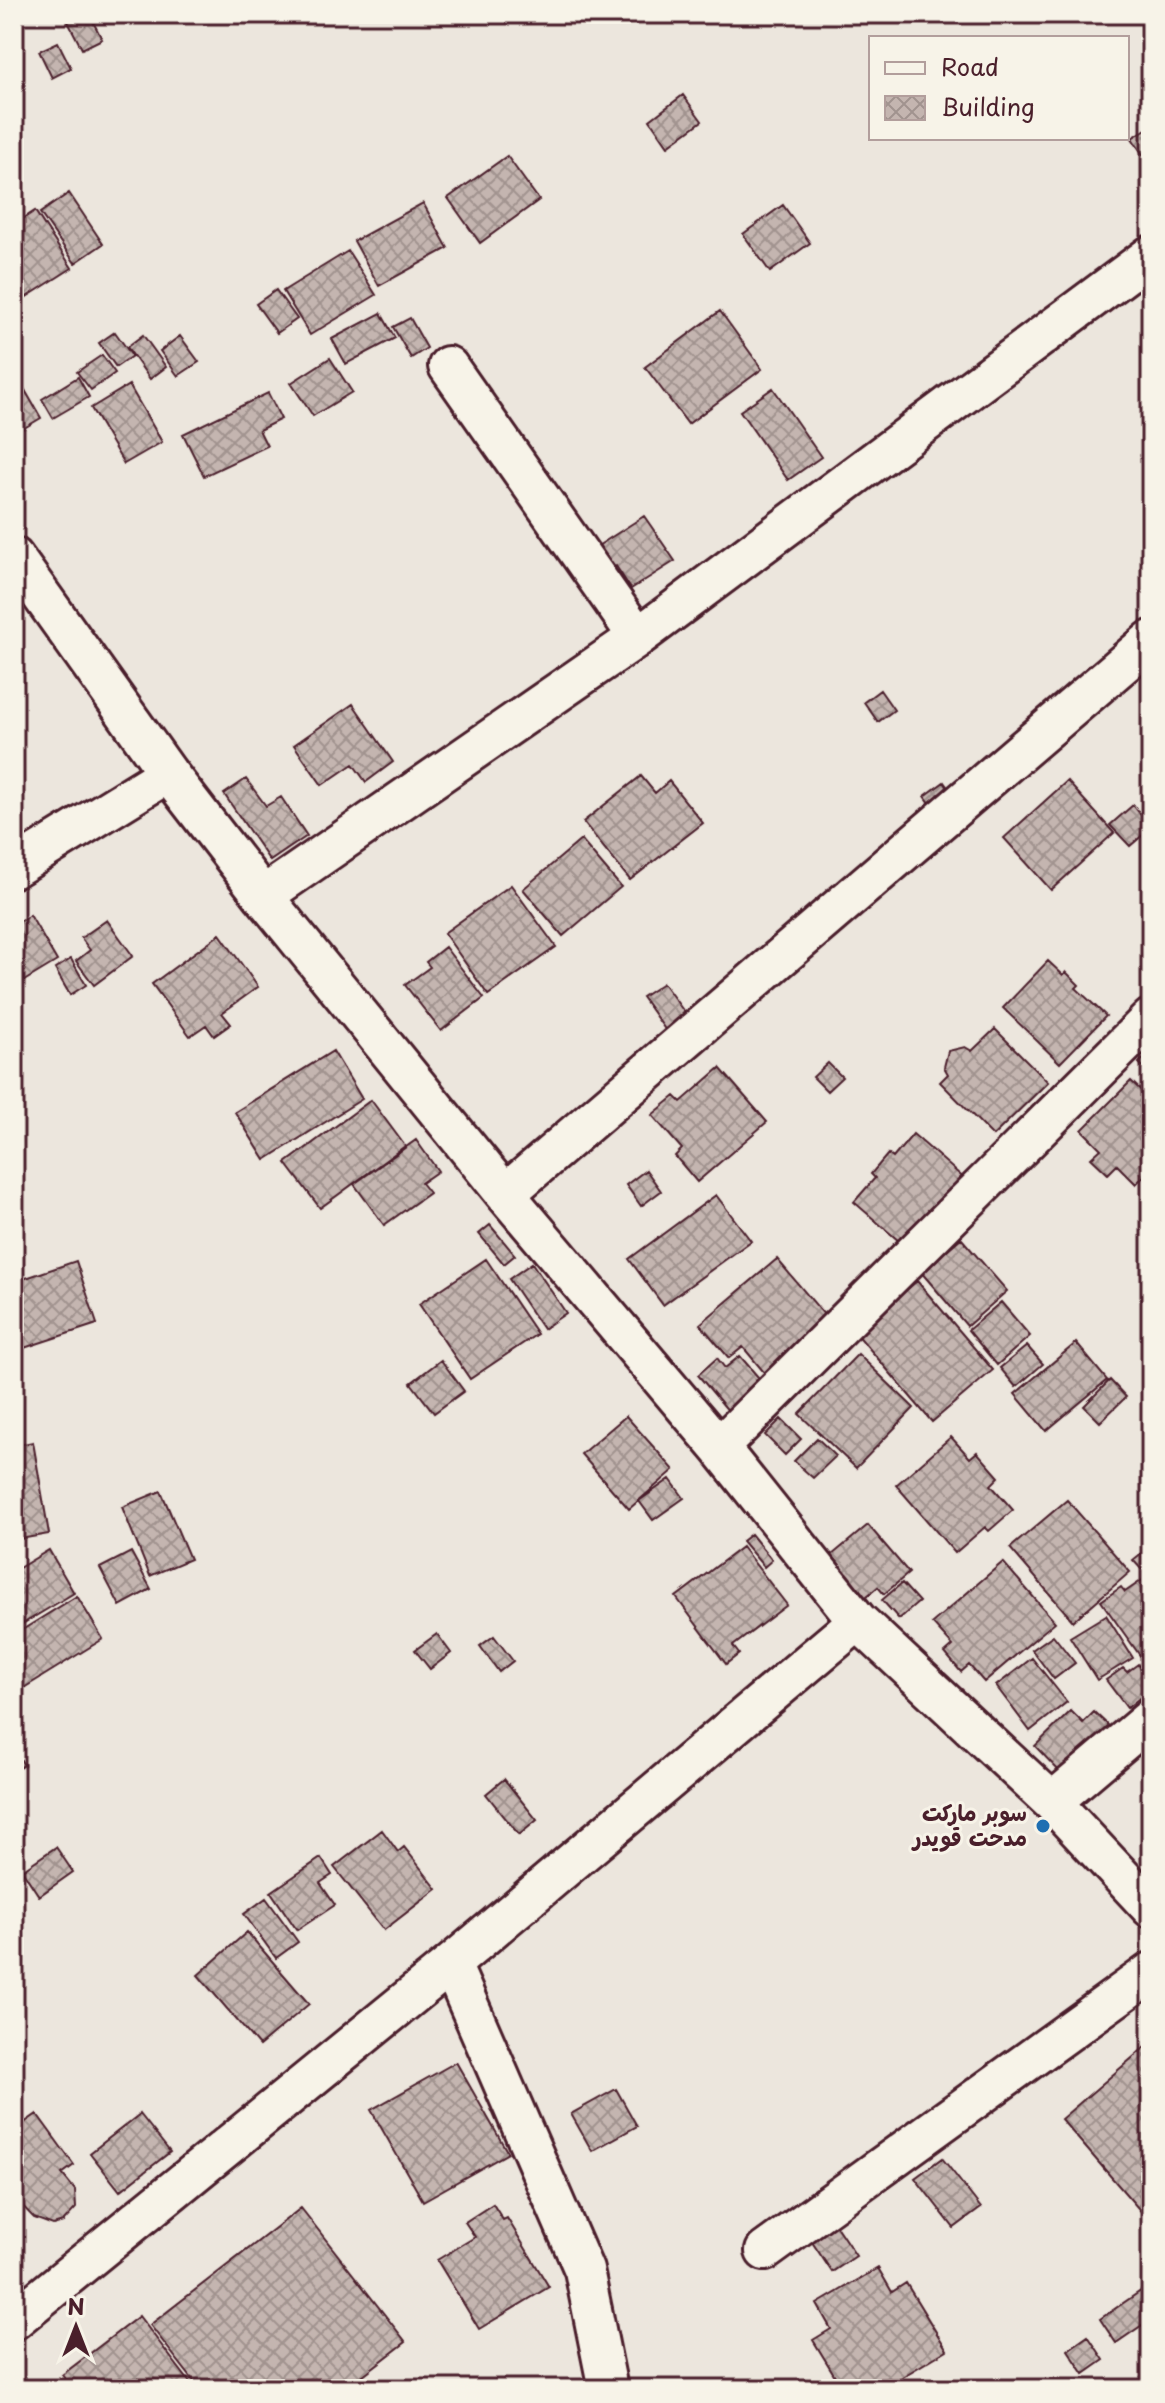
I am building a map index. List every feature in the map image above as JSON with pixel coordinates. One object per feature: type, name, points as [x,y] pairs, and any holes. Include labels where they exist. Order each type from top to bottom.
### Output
[{"type":"street","points":[[263,896],[638,637],[1151,255]]},
{"type":"street","points":[[448,366],[638,637]]},
{"type":"street","points":[[14,557],[168,773],[263,896],[505,1194],[719,1447],[858,1621],[1052,1802],[1151,1908]]},
{"type":"street","points":[[505,1194],[1151,640]]},
{"type":"street","points":[[14,868],[168,773]]},
{"type":"street","points":[[719,1447],[1151,1018]]},
{"type":"street","points":[[14,2320],[451,1964],[858,1621]]},
{"type":"street","points":[[1052,1802],[1151,1718]]},
{"type":"street","points":[[451,1964],[584,2270],[608,2389]]},
{"type":"street","points":[[765,2251],[1151,1972]]},
{"type":"building","points":[[64,14],[89,14],[102,39],[82,49]]},
{"type":"building","points":[[58,42],[71,68],[52,78],[39,51]]},
{"type":"building","points":[[683,95],[702,121],[668,146],[650,120]]},
{"type":"building","points":[[1151,126],[1151,159],[1147,161],[1132,138]]},
{"type":"building","points":[[507,156],[539,200],[480,243],[448,198]]},
{"type":"building","points":[[69,193],[103,244],[75,263],[40,213]]},
{"type":"building","points":[[423,203],[448,248],[379,286],[354,241]]},
{"type":"building","points":[[783,205],[810,243],[770,272],[743,234]]},
{"type":"building","points":[[14,209],[21,220],[35,211],[72,268],[14,305]]},
{"type":"building","points":[[348,251],[376,295],[310,335],[283,291]]},
{"type":"building","points":[[276,290],[297,319],[277,333],[256,304]]},
{"type":"building","points":[[720,311],[762,369],[688,424],[645,367]]},
{"type":"building","points":[[381,313],[395,338],[346,364],[332,339]]},
{"type":"building","points":[[410,318],[427,348],[411,358],[393,327]]},
{"type":"building","points":[[115,332],[132,356],[116,367],[99,343]]},
{"type":"building","points":[[143,335],[166,367],[150,379],[127,347]]},
{"type":"building","points":[[180,336],[199,362],[178,376],[160,351]]},
{"type":"building","points":[[102,355],[115,373],[91,390],[77,372]]},
{"type":"building","points":[[330,358],[352,392],[313,416],[291,383]]},
{"type":"building","points":[[14,371],[41,418],[14,434]]},
{"type":"building","points":[[78,377],[89,397],[53,418],[42,399]]},
{"type":"building","points":[[129,385],[162,442],[124,464],[91,408]]},
{"type":"building","points":[[773,388],[821,457],[788,480],[740,411]]},
{"type":"building","points":[[268,393],[281,419],[259,430],[267,446],[204,476],[183,434]]},
{"type":"building","points":[[644,516],[675,561],[631,589],[616,566],[601,575],[587,553]]},
{"type":"building","points":[[880,690],[894,710],[878,722],[864,702]]},
{"type":"building","points":[[353,704],[393,762],[366,782],[353,764],[322,785],[294,745]]},
{"type":"building","points":[[641,776],[655,793],[669,781],[703,823],[630,880],[583,822]]},
{"type":"building","points":[[246,779],[266,806],[281,797],[307,836],[270,861],[224,794]]},
{"type":"building","points":[[1067,781],[1114,833],[1051,890],[1004,838]]},
{"type":"building","points":[[944,782],[954,796],[935,810],[925,796]]},
{"type":"building","points":[[1133,805],[1151,828],[1130,846],[1110,825]]},
{"type":"building","points":[[581,840],[621,887],[563,936],[523,889]]},
{"type":"building","points":[[511,885],[556,947],[488,995],[444,933]]},
{"type":"building","points":[[30,915],[57,961],[14,987],[14,925]]},
{"type":"building","points":[[107,920],[133,956],[94,985],[76,961],[90,950],[81,938]]},
{"type":"building","points":[[220,934],[258,987],[222,1013],[231,1024],[214,1036],[206,1025],[190,1036],[152,984]]},
{"type":"building","points":[[445,947],[484,998],[441,1031],[405,985],[430,967],[426,962]]},
{"type":"building","points":[[71,959],[86,985],[70,995],[55,969]]},
{"type":"building","points":[[1048,961],[1063,975],[1066,972],[1079,985],[1076,988],[1106,1016],[1060,1063],[1003,1008]]},
{"type":"building","points":[[663,983],[690,1020],[669,1035],[642,997]]},
{"type":"building","points":[[995,1029],[1048,1082],[993,1136],[940,1082],[948,1074],[944,1067],[948,1051],[965,1047],[972,1051]]},
{"type":"building","points":[[333,1051],[362,1099],[265,1160],[235,1112]]},
{"type":"building","points":[[1151,1052],[1151,1075],[1139,1063]]},
{"type":"building","points":[[828,1063],[842,1077],[827,1091],[813,1077]]},
{"type":"building","points":[[720,1068],[767,1122],[697,1182],[675,1156],[682,1149],[652,1115],[675,1096],[681,1102]]},
{"type":"building","points":[[1131,1081],[1151,1100],[1151,1169],[1136,1184],[1117,1165],[1108,1174],[1091,1158],[1101,1149],[1082,1130]]},
{"type":"building","points":[[371,1100],[405,1146],[320,1208],[286,1163]]},
{"type":"building","points":[[913,1134],[966,1180],[907,1248],[854,1202],[875,1178],[871,1174],[888,1154],[893,1158]]},
{"type":"building","points":[[416,1140],[438,1171],[421,1183],[429,1193],[384,1225],[354,1184]]},
{"type":"building","points":[[646,1170],[661,1191],[641,1206],[626,1185]]},
{"type":"building","points":[[716,1195],[751,1241],[663,1305],[629,1259]]},
{"type":"building","points":[[490,1225],[515,1255],[504,1264],[479,1234]]},
{"type":"building","points":[[961,1238],[1007,1291],[967,1326],[921,1272]]},
{"type":"building","points":[[486,1259],[537,1334],[470,1379],[419,1304]]},
{"type":"building","points":[[777,1259],[832,1324],[768,1377],[743,1347],[729,1358],[700,1324]]},
{"type":"building","points":[[76,1261],[97,1324],[24,1348],[14,1317],[14,1282]]},
{"type":"building","points":[[532,1263],[566,1313],[543,1329],[509,1279]]},
{"type":"building","points":[[917,1281],[993,1370],[932,1422],[856,1333]]},
{"type":"building","points":[[1001,1302],[1030,1336],[997,1365],[968,1330]]},
{"type":"building","points":[[1076,1343],[1107,1380],[1046,1431],[1015,1394]]},
{"type":"building","points":[[1027,1346],[1043,1364],[1016,1387],[1000,1368]]},
{"type":"building","points":[[858,1354],[914,1408],[856,1468],[799,1414]]},
{"type":"building","points":[[740,1356],[764,1384],[730,1413],[698,1375],[717,1358],[725,1368]]},
{"type":"building","points":[[441,1360],[464,1391],[434,1413],[411,1383]]},
{"type":"building","points":[[1110,1380],[1126,1397],[1100,1422],[1084,1406]]},
{"type":"building","points":[[626,1416],[674,1470],[629,1509],[581,1454]]},
{"type":"building","points":[[781,1419],[801,1439],[785,1455],[765,1435]]},
{"type":"building","points":[[951,1437],[970,1458],[977,1452],[999,1477],[991,1485],[1013,1510],[989,1531],[985,1527],[955,1553],[896,1485]]},
{"type":"building","points":[[817,1438],[836,1456],[813,1478],[794,1461]]},
{"type":"building","points":[[33,1442],[49,1534],[14,1540],[14,1446]]},
{"type":"building","points":[[670,1479],[684,1498],[653,1520],[639,1501]]},
{"type":"building","points":[[161,1491],[190,1559],[150,1576],[122,1507]]},
{"type":"building","points":[[1067,1500],[1130,1572],[1073,1621],[1010,1548]]},
{"type":"building","points":[[868,1525],[909,1573],[884,1594],[878,1587],[861,1601],[826,1560]]},
{"type":"building","points":[[751,1534],[772,1560],[764,1567],[742,1541]]},
{"type":"building","points":[[742,1547],[787,1605],[733,1646],[739,1654],[726,1664],[676,1597]]},
{"type":"building","points":[[1149,1547],[1151,1549],[1151,1580],[1133,1560]]},
{"type":"building","points":[[49,1550],[74,1593],[14,1629],[14,1571]]},
{"type":"building","points":[[131,1552],[151,1589],[120,1606],[100,1568]]},
{"type":"building","points":[[1003,1562],[1055,1622],[984,1682],[969,1665],[961,1672],[945,1653],[953,1646],[932,1623]]},
{"type":"building","points":[[1144,1579],[1151,1589],[1151,1671],[1101,1601],[1121,1587],[1125,1592]]},
{"type":"building","points":[[902,1583],[919,1602],[899,1619],[882,1600]]},
{"type":"building","points":[[77,1596],[103,1639],[14,1694],[14,1635]]},
{"type":"building","points":[[1106,1615],[1133,1658],[1097,1680],[1070,1637]]},
{"type":"building","points":[[437,1634],[451,1653],[430,1669],[415,1650]]},
{"type":"building","points":[[1053,1635],[1075,1663],[1054,1679],[1032,1650]]},
{"type":"building","points":[[494,1636],[513,1661],[499,1672],[480,1646]]},
{"type":"building","points":[[1032,1658],[1067,1702],[1030,1731],[996,1686]]},
{"type":"building","points":[[1138,1664],[1151,1680],[1151,1689],[1127,1708],[1106,1680],[1123,1668],[1127,1672]]},
{"type":"building","points":[[1071,1711],[1083,1723],[1094,1712],[1109,1726],[1061,1773],[1035,1746]]},
{"type":"building","points":[[14,1749],[24,1765],[14,1771]]},
{"type":"building","points":[[504,1779],[537,1820],[519,1835],[486,1794]]},
{"type":"building","points":[[382,1830],[398,1852],[404,1847],[437,1889],[384,1930],[334,1867]]},
{"type":"building","points":[[56,1847],[73,1872],[39,1896],[22,1870]]},
{"type":"building","points":[[321,1858],[332,1875],[320,1883],[335,1905],[297,1930],[271,1892]]},
{"type":"building","points":[[266,1898],[298,1942],[276,1958],[244,1914]]},
{"type":"building","points":[[247,1932],[309,2004],[259,2046],[198,1975]]},
{"type":"building","points":[[1151,2042],[1151,2223],[1061,2119]]},
{"type":"building","points":[[456,2062],[508,2153],[423,2201],[371,2110]]},
{"type":"building","points":[[616,2089],[637,2126],[592,2151],[571,2114]]},
{"type":"building","points":[[37,2114],[74,2165],[62,2174],[75,2190],[76,2208],[63,2222],[53,2225],[34,2218],[14,2197],[14,2130]]},
{"type":"building","points":[[140,2114],[170,2152],[120,2191],[90,2153]]},
{"type":"building","points":[[942,2158],[981,2208],[954,2228],[915,2178]]},
{"type":"building","points":[[493,2204],[503,2220],[507,2218],[549,2287],[479,2329],[437,2260],[475,2237],[465,2222]]},
{"type":"building","points":[[301,2208],[406,2342],[345,2389],[200,2389],[150,2325]]},
{"type":"building","points":[[834,2223],[856,2256],[832,2272],[810,2239]]},
{"type":"building","points":[[878,2268],[892,2292],[906,2283],[947,2350],[882,2389],[843,2389],[813,2340],[831,2329],[817,2304]]},
{"type":"building","points":[[1151,2284],[1151,2319],[1116,2343],[1100,2319]]},
{"type":"building","points":[[139,2316],[195,2389],[73,2389],[62,2375]]},
{"type":"building","points":[[1088,2336],[1104,2360],[1084,2374],[1068,2350]]},
{"type":"place","name":"سوبر ماركت مدحت قويدر","points":[[1043,1826]]}]
